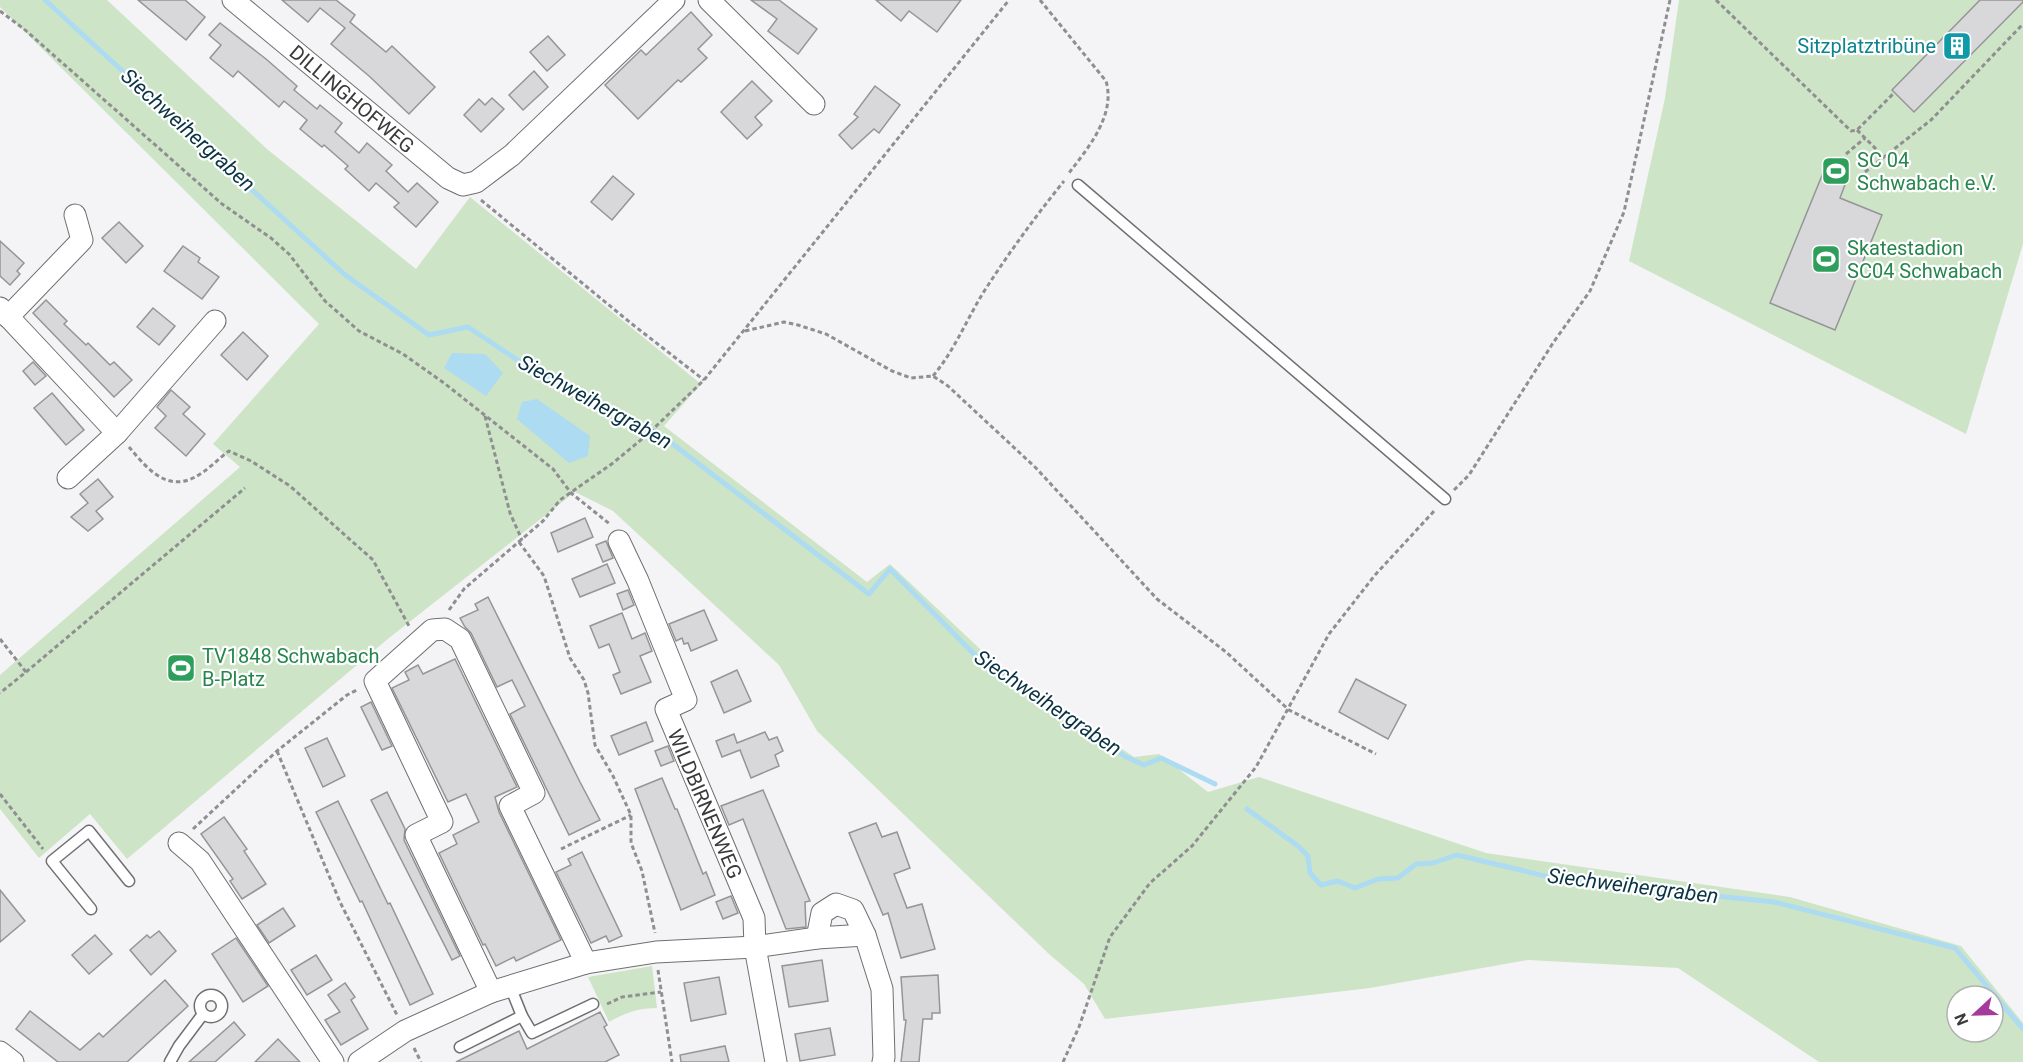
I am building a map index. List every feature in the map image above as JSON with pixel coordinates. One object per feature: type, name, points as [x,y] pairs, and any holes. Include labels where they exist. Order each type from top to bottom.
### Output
[{"type":"street","name":"DILLINGHOFWEG","points":[[233,0],[448,178],[470,184]]},
{"type":"street","points":[[470,184],[512,155],[674,0]]},
{"type":"street","points":[[709,0],[814,104]]},
{"type":"street","points":[[75,215],[82,240],[4,313],[117,433]]},
{"type":"street","points":[[68,478],[117,433],[215,321]]},
{"type":"street","name":"WILDBIRNENWEG","points":[[619,541],[638,581],[686,700],[666,709],[754,918],[755,947],[776,1062]]},
{"type":"street","points":[[500,989],[416,835],[442,822],[375,681],[432,630],[445,629],[460,639],[534,793],[510,806],[586,963]]},
{"type":"street","points":[[179,843],[200,861],[333,1062]]},
{"type":"street","points":[[817,938],[822,913],[836,904],[853,910],[865,935],[882,989],[883,1062]]},
{"type":"street","points":[[359,1062],[405,1031],[500,989],[586,963],[656,952],[755,947],[817,938],[865,935]]},
{"type":"street","points":[[0,1052],[13,1062]]},
{"type":"lane","points":[[1078,185],[1445,499]]},
{"type":"lane","points":[[91,909],[52,861],[89,831],[129,881]]},
{"type":"lane","points":[[500,989],[522,1016],[532,1033],[593,1004]]},
{"type":"lane","points":[[170,1062],[202,1014]]},
{"type":"lane","points":[[460,1047],[522,1016]]},
{"type":"path","points":[[445,629],[450,606],[464,589],[543,521],[560,500],[640,441],[704,380],[1009,0]]},
{"type":"path","points":[[933,376],[947,359],[982,295],[1017,243],[1084,154],[1104,118],[1109,91],[1106,81],[1040,0]]},
{"type":"path","points":[[1063,1062],[1080,1027],[1110,937],[1150,883],[1192,846],[1256,767],[1329,634],[1375,574],[1469,475],[1553,343],[1590,291],[1624,212],[1670,0]]},
{"type":"path","points":[[1716,0],[1851,131],[1857,130],[1893,94]]},
{"type":"path","points":[[0,11],[24,29],[222,204],[272,238],[289,254],[325,301],[359,331],[403,354],[444,383],[553,469],[571,493],[604,518],[619,541]]},
{"type":"path","points":[[1865,172],[1931,120],[2023,24]]},
{"type":"path","points":[[1857,130],[1878,151]]},
{"type":"path","points":[[1846,154],[1865,138]]},
{"type":"path","points":[[470,184],[632,324],[704,380]]},
{"type":"path","points":[[743,332],[784,322],[798,325],[826,334],[892,371],[911,378],[933,376],[948,386],[1036,468],[1157,599],[1226,652],[1289,710],[1376,754]]},
{"type":"path","points":[[485,416],[510,513],[521,541],[544,576],[570,658],[585,680],[596,745],[631,815],[631,843],[642,871],[654,928],[672,1062]]},
{"type":"path","points":[[117,433],[156,476],[181,481],[194,478],[229,451],[251,461],[290,486],[373,560],[416,645]]},
{"type":"path","points":[[0,693],[245,488]]},
{"type":"path","points":[[0,641],[26,672]]},
{"type":"path","points":[[179,843],[277,752],[347,695],[375,681]]},
{"type":"path","points":[[277,752],[340,902],[405,1031]]},
{"type":"path","points":[[0,794],[45,852]]},
{"type":"path","points":[[561,849],[631,815]]},
{"type":"path","points":[[593,1004],[599,1007],[622,998],[661,992]]},
{"type":"green space","points":[[0,0],[107,0],[267,149],[416,269],[470,197],[701,384],[664,426],[867,582],[890,564],[997,665],[1134,757],[1159,754],[1208,792],[1259,777],[1486,853],[1790,897],[1961,946],[1992,984],[1945,984],[1945,1044],[2005,1044],[2005,1001],[2023,1023],[2023,1062],[1819,1062],[1678,968],[1528,960],[1370,988],[1105,1019],[1084,984],[1049,954],[817,731],[779,665],[613,511],[575,492],[389,638],[127,859],[90,814],[39,858],[0,809],[0,675],[240,467],[213,444],[319,324],[0,7]]},
{"type":"green space","name":"SC 04 Schwabach e.V.","points":[[1679,0],[2023,0],[2023,244],[1966,434],[1629,261],[1665,98]]},
{"type":"green space","points":[[652,966],[657,1008],[632,1012],[609,1022],[588,977]]},
{"type":"water","points":[[452,353],[485,354],[503,373],[486,396],[444,368]]},
{"type":"water","points":[[537,399],[590,436],[588,456],[569,463],[517,419],[522,402]]},
{"type":"building","points":[[138,0],[185,0],[205,17],[186,40]]},
{"type":"building","points":[[282,0],[336,0],[355,15],[350,22],[386,52],[392,46],[435,87],[409,114],[331,44],[345,28],[320,8],[308,22]]},
{"type":"building","points":[[751,0],[779,0],[817,29],[798,54],[768,31],[777,19]]},
{"type":"building","points":[[876,0],[961,0],[937,32],[909,11],[901,21]]},
{"type":"building","name":"Sitzplatztribüne","points":[[1980,0],[2023,0],[2023,2],[1914,112],[1892,90]]},
{"type":"building","points":[[691,12],[712,35],[698,49],[707,58],[681,82],[678,80],[638,119],[605,85],[641,50],[646,55]]},
{"type":"building","points":[[220,23],[297,86],[294,90],[317,109],[320,105],[342,123],[335,132],[359,153],[367,143],[392,165],[386,171],[408,192],[417,183],[438,202],[416,227],[394,207],[399,203],[376,183],[369,191],[345,169],[348,166],[324,145],[322,147],[300,129],[307,120],[284,101],[279,107],[238,71],[233,77],[210,58],[221,45],[209,35]]},
{"type":"building","points":[[548,36],[565,55],[547,71],[530,52]]},
{"type":"building","points":[[534,71],[548,87],[523,110],[509,95]]},
{"type":"building","points":[[752,81],[772,101],[755,117],[762,125],[747,139],[721,112]]},
{"type":"building","points":[[875,86],[900,105],[879,133],[874,129],[852,149],[839,135],[858,117],[854,114]]},
{"type":"building","points":[[492,98],[504,109],[481,132],[464,115],[479,99],[485,105]]},
{"type":"building","name":"Skatestadion SC04 Schwabach","points":[[1823,173],[1846,182],[1840,198],[1882,215],[1835,330],[1770,303]]},
{"type":"building","points":[[613,176],[634,194],[612,220],[591,202]]},
{"type":"building","points":[[119,222],[143,246],[126,263],[102,238]]},
{"type":"building","points":[[0,241],[24,263],[17,271],[20,274],[10,285],[0,276]]},
{"type":"building","points":[[183,246],[200,258],[198,262],[219,277],[202,299],[164,271]]},
{"type":"building","points":[[46,300],[67,321],[64,324],[86,345],[88,343],[110,365],[114,362],[132,380],[114,397],[33,313]]},
{"type":"building","points":[[153,308],[175,326],[159,345],[137,327]]},
{"type":"building","points":[[243,332],[268,356],[247,380],[221,355]]},
{"type":"building","points":[[33,362],[46,376],[35,385],[23,371]]},
{"type":"building","points":[[171,390],[190,407],[183,414],[205,434],[186,456],[155,428],[166,416],[157,407]]},
{"type":"building","points":[[52,393],[84,430],[66,445],[34,408]]},
{"type":"building","points":[[98,479],[113,497],[96,511],[103,519],[88,531],[71,517],[88,503],[80,494]]},
{"type":"building","points":[[585,518],[593,537],[558,552],[551,533]]},
{"type":"building","points":[[606,541],[613,558],[603,562],[596,545]]},
{"type":"building","points":[[607,564],[615,583],[580,597],[572,579]]},
{"type":"building","points":[[628,590],[634,605],[623,610],[617,594]]},
{"type":"building","points":[[488,597],[600,820],[569,835],[510,714],[525,706],[512,680],[497,687],[471,633],[460,618],[478,610],[475,604]]},
{"type":"building","points":[[704,610],[717,640],[691,651],[688,643],[684,644],[682,638],[676,641],[669,624]]},
{"type":"building","points":[[622,613],[632,639],[645,633],[652,651],[640,656],[651,682],[621,694],[613,675],[620,672],[609,644],[599,648],[590,626]]},
{"type":"building","points":[[455,659],[517,787],[495,797],[499,812],[561,940],[516,961],[514,957],[496,966],[485,944],[483,945],[439,853],[457,844],[453,835],[479,822],[466,794],[448,802],[392,688],[409,680],[405,672],[418,665],[423,674]]},
{"type":"building","points":[[737,670],[751,701],[724,713],[711,682]]},
{"type":"building","points":[[1356,679],[1406,705],[1388,739],[1339,712]]},
{"type":"building","points":[[371,702],[392,746],[382,750],[361,707]]},
{"type":"building","points":[[646,722],[653,741],[619,755],[611,736]]},
{"type":"building","points":[[765,732],[769,740],[777,737],[783,751],[775,755],[779,766],[751,778],[740,750],[722,757],[716,741],[734,734],[737,743]]},
{"type":"building","points":[[327,738],[345,776],[323,787],[305,748]]},
{"type":"building","points":[[668,746],[674,761],[661,766],[655,751]]},
{"type":"building","points":[[662,778],[703,874],[706,872],[715,895],[681,910],[635,789]]},
{"type":"building","points":[[763,790],[810,901],[805,902],[806,927],[786,929],[743,819],[729,825],[721,806]]},
{"type":"building","points":[[387,792],[405,829],[404,840],[460,956],[452,960],[371,800]]},
{"type":"building","points":[[338,801],[433,994],[410,1005],[362,901],[360,902],[316,812]]},
{"type":"building","points":[[224,817],[247,849],[244,851],[266,884],[242,899],[230,881],[233,879],[201,834]]},
{"type":"building","points":[[876,823],[882,837],[897,832],[910,868],[894,874],[907,908],[922,904],[935,949],[901,958],[888,913],[883,915],[849,833]]},
{"type":"building","points":[[582,852],[622,936],[609,942],[606,936],[591,943],[556,872],[571,865],[568,859]]},
{"type":"building","points":[[0,890],[25,921],[0,942]]},
{"type":"building","points":[[731,896],[738,913],[723,919],[716,902]]},
{"type":"building","points":[[283,908],[295,926],[269,943],[257,925]]},
{"type":"building","points":[[159,931],[176,951],[151,975],[130,950],[147,935],[150,938]]},
{"type":"building","points":[[95,935],[112,954],[89,974],[72,955]]},
{"type":"building","points":[[236,938],[268,986],[243,1002],[212,954]]},
{"type":"building","points":[[316,955],[332,980],[307,995],[291,970]]},
{"type":"building","points":[[822,960],[828,1001],[789,1007],[782,966]]},
{"type":"building","points":[[938,975],[940,1013],[932,1013],[932,1019],[923,1019],[919,1062],[901,1062],[906,1020],[904,1020],[901,977]]},
{"type":"building","points":[[719,977],[726,1014],[691,1021],[684,983]]},
{"type":"building","points":[[165,980],[188,1006],[127,1062],[58,1062],[16,1029],[30,1011],[80,1050],[99,1033],[103,1037]]},
{"type":"building","points":[[345,983],[355,997],[351,1000],[368,1029],[341,1045],[325,1020],[340,1012],[328,995]]},
{"type":"building","points":[[600,1012],[607,1025],[604,1027],[619,1055],[605,1062],[456,1062],[519,1031],[527,1049]]},
{"type":"building","points":[[234,1022],[245,1035],[215,1062],[189,1062]]},
{"type":"building","points":[[830,1028],[835,1055],[800,1061],[795,1034]]},
{"type":"building","points":[[278,1039],[300,1062],[255,1062]]},
{"type":"building","points":[[725,1046],[729,1062],[681,1062],[680,1055]]},
{"type":"waterway","name":"Siechweihergraben","points":[[45,0],[344,274],[429,335],[468,327],[525,365],[657,432],[869,594],[890,569],[977,657],[1126,757],[1144,765],[1161,758],[1215,784]]},
{"type":"waterway","name":"Siechweihergraben","points":[[1247,809],[1298,846],[1308,856],[1310,873],[1321,885],[1338,881],[1355,888],[1378,879],[1398,878],[1416,864],[1433,863],[1457,855],[1562,880],[1774,902],[1955,948],[2023,1029]]},
{"type":"place","name":"Sitzplatztribüne","points":[[1957,46]]},
{"type":"place","name":"SC 04 Schwabach e.V.","points":[[1836,171]]},
{"type":"place","name":"Skatestadion SC04 Schwabach","points":[[1826,259]]},
{"type":"place","name":"TV1848 Schwabach B-Platz","points":[[181,668]]}]
